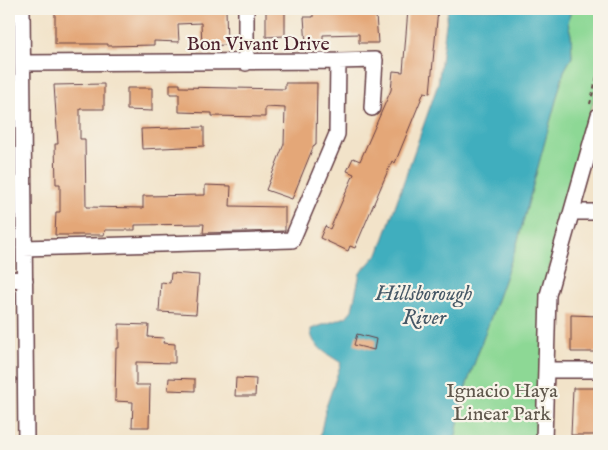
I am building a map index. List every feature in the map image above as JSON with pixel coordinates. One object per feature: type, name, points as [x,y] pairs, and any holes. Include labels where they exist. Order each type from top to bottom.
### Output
[{"type":"street","points":[[22,9],[23,63],[16,108],[25,280],[26,441]]},
{"type":"street","points":[[246,9],[246,63]]},
{"type":"street","points":[[338,61],[375,60],[372,108]]},
{"type":"street","name":"Bon Vivant Drive","points":[[23,63],[338,61],[337,134],[292,240],[24,248]]},
{"type":"street","points":[[544,441],[548,295],[599,116]]},
{"type":"street","points":[[573,212],[599,212]]},
{"type":"street","points":[[9,280],[25,280]]},
{"type":"street","points":[[546,370],[599,370]]},
{"type":"green space","name":"Ignacio Haya Linear Park","points":[[571,9],[599,9],[599,80],[546,281],[540,441],[455,441],[463,395],[517,244],[564,71],[572,57],[571,35],[568,23]]},
{"type":"water","name":"Hillsborough River","points":[[448,9],[571,9],[568,23],[571,35],[572,57],[564,71],[517,244],[463,395],[455,441],[319,441],[326,407],[341,363],[317,345],[311,335],[311,329],[346,317],[352,310],[360,273],[379,252],[438,84]]},
{"type":"building","points":[[55,9],[90,9],[90,13],[226,9],[227,45],[202,46],[201,23],[178,24],[179,42],[154,41],[154,45],[108,46],[108,44],[55,44]]},
{"type":"building","points":[[313,9],[367,9],[367,15],[376,15],[378,43],[359,43],[359,34],[323,35],[323,45],[306,45],[304,17],[313,17]]},
{"type":"building","points":[[408,9],[438,9],[430,93],[424,92],[395,163],[392,161],[355,248],[350,246],[348,251],[320,238],[325,226],[330,229],[354,174],[347,171],[353,158],[360,161],[391,90],[393,71],[403,72]]},
{"type":"building","points":[[266,11],[285,11],[285,36],[266,37]]},
{"type":"building","points":[[285,83],[317,83],[316,145],[314,145],[292,199],[266,190],[284,144],[285,108],[265,107],[265,117],[212,116],[212,113],[179,112],[179,94],[170,94],[170,84],[180,84],[180,87],[285,89]]},
{"type":"building","points":[[104,84],[104,109],[80,109],[80,139],[85,139],[86,207],[143,208],[143,196],[205,195],[205,185],[231,186],[230,206],[285,207],[285,231],[203,233],[204,224],[135,225],[135,230],[105,230],[104,235],[55,235],[56,212],[60,212],[60,184],[56,184],[55,144],[58,144],[54,85]]},
{"type":"building","points":[[127,88],[152,88],[152,111],[127,110]]},
{"type":"building","points":[[204,127],[204,146],[142,149],[141,129]]},
{"type":"building","points":[[171,273],[199,275],[196,314],[159,312],[161,282],[170,283]]},
{"type":"building","points":[[571,315],[599,316],[599,352],[571,352]]},
{"type":"building","points":[[119,324],[149,325],[148,337],[164,338],[163,343],[175,344],[175,363],[136,362],[136,385],[150,385],[149,427],[132,427],[133,402],[115,401],[116,348],[119,348]]},
{"type":"building","points":[[357,334],[376,339],[374,350],[354,345]]},
{"type":"building","points":[[169,378],[195,379],[195,391],[168,390]]},
{"type":"building","points":[[236,378],[256,379],[255,396],[235,396]]},
{"type":"building","points":[[573,388],[599,388],[599,435],[571,435]]}]
